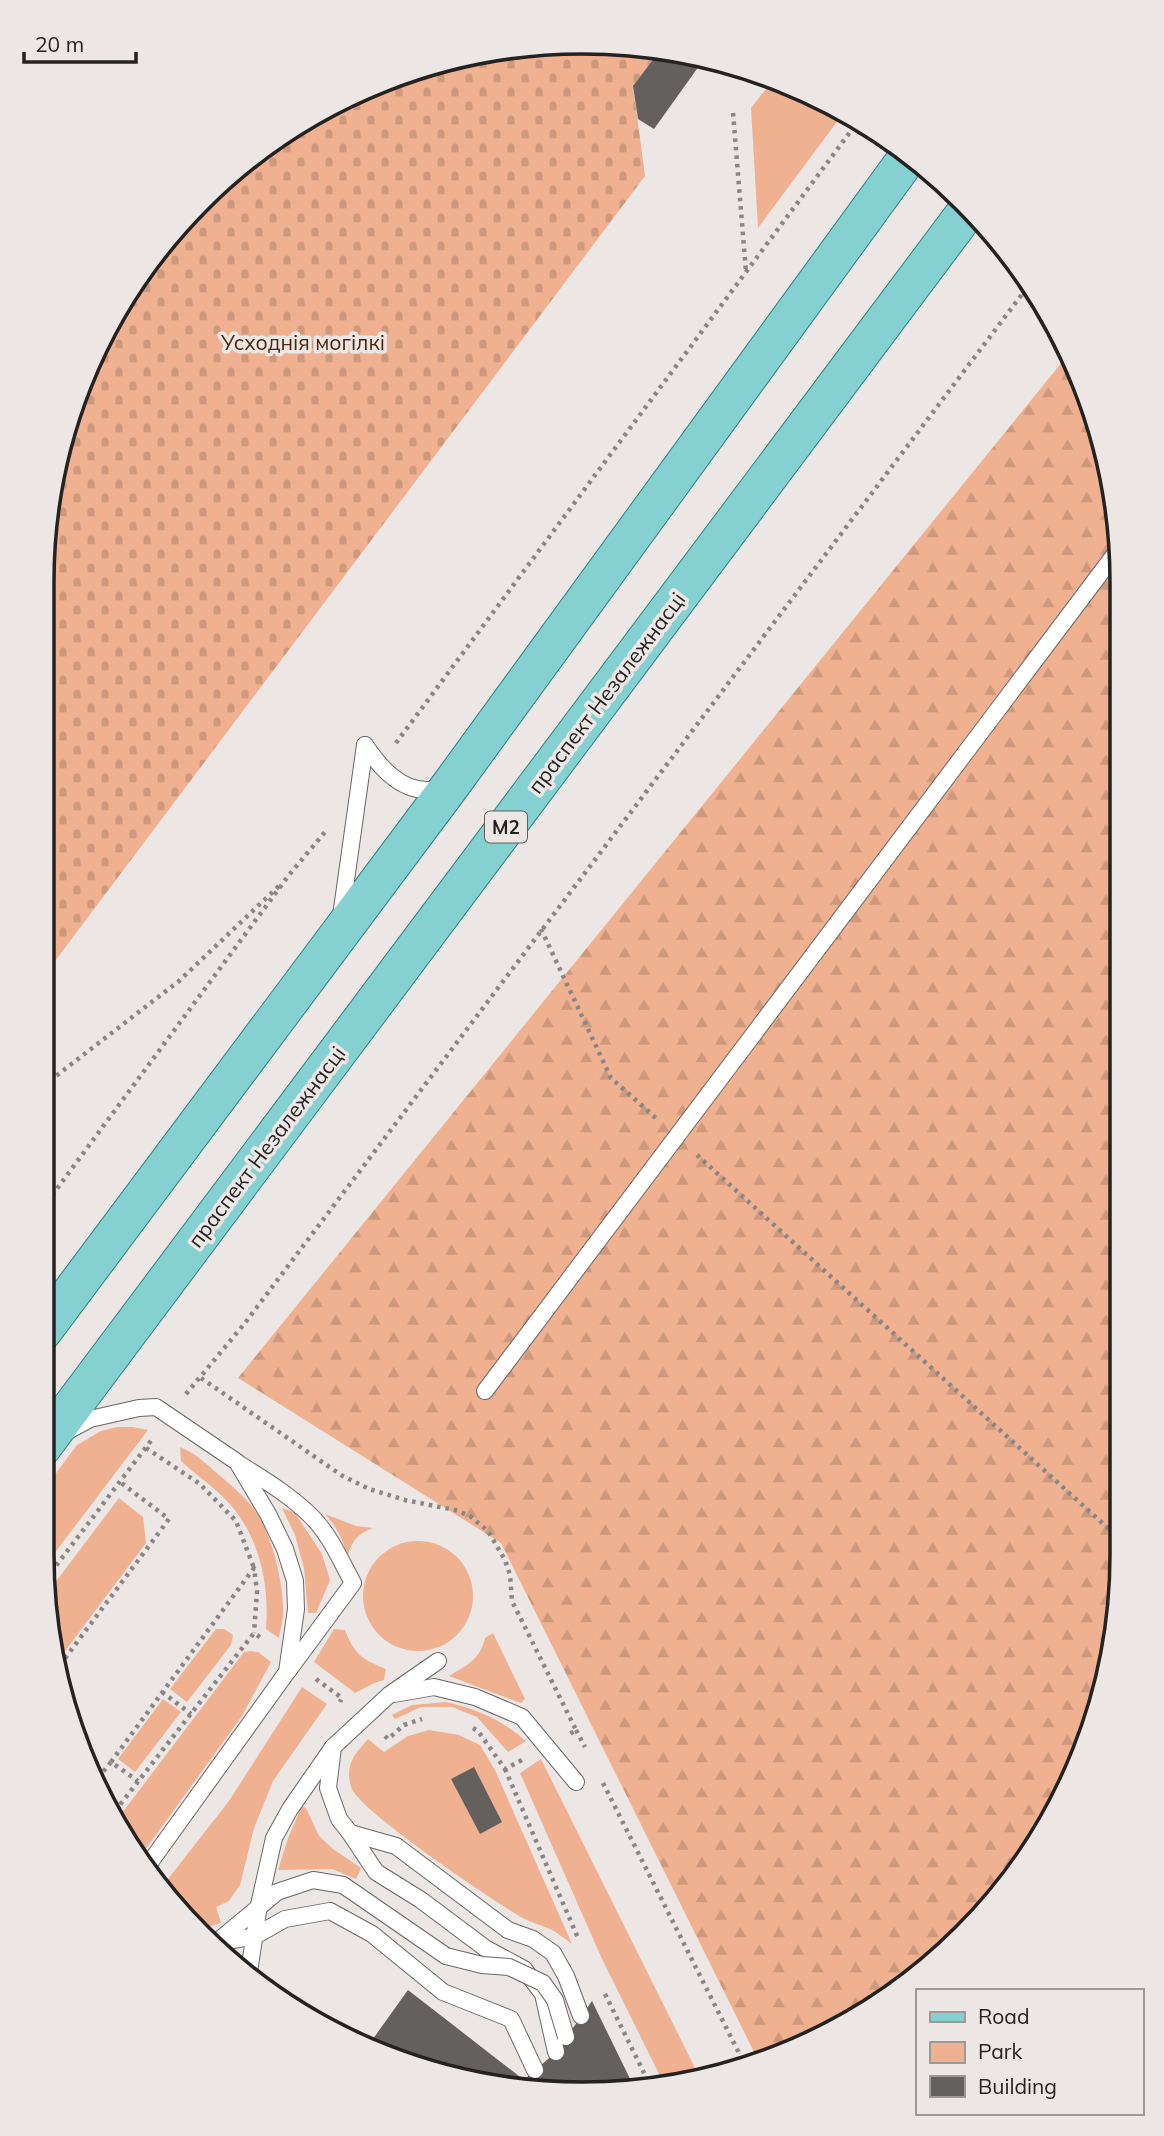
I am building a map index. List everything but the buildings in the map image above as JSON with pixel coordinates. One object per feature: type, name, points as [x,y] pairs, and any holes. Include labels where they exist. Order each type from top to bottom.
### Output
[{"type":"main road","points":[[54,1316],[338,938],[903,163]]},
{"type":"main road","name":"праспект Незалежнасці","points":[[54,1432],[963,217]]},
{"type":"lane","points":[[485,1391],[1109,561]]},
{"type":"lane","points":[[338,938],[365,745],[379,765],[401,783],[426,790],[450,786]]},
{"type":"lane","points":[[54,1439],[90,1419],[156,1407],[282,1491],[314,1518],[334,1546],[353,1583],[152,1860]]},
{"type":"lane","points":[[237,1462],[268,1514],[285,1549],[295,1581],[296,1609],[287,1672]]},
{"type":"lane","points":[[250,1964],[259,1905],[274,1838],[290,1809],[333,1747],[389,1695],[438,1661]]},
{"type":"lane","points":[[389,1695],[434,1687],[475,1697],[522,1717],[576,1782]]},
{"type":"lane","points":[[333,1747],[328,1787],[339,1819],[376,1872],[421,1900],[485,1948],[524,1969],[544,1994],[555,2052]]},
{"type":"lane","points":[[350,1833],[396,1846],[508,1930],[533,1938],[553,1953],[566,1976],[581,2016]]},
{"type":"lane","points":[[222,1939],[277,1892],[313,1880],[343,1885],[446,1956],[482,1965],[509,1967],[543,1983],[555,2000],[566,2037]]},
{"type":"lane","points":[[224,1942],[255,1936],[285,1919],[330,1911],[372,1934],[443,1992],[511,2019],[535,2070]]},
{"type":"path","points":[[733,113],[746,272]]},
{"type":"path","points":[[379,765],[852,129]]},
{"type":"path","points":[[54,1568],[169,1416],[253,1312],[1023,293]]},
{"type":"path","points":[[54,1193],[289,875],[358,791]]},
{"type":"path","points":[[54,1078],[179,981],[289,875]]},
{"type":"path","points":[[541,929],[611,1077],[1110,1530]]},
{"type":"path","points":[[201,1378],[341,1475],[369,1489],[405,1500],[455,1510],[470,1516],[488,1531],[505,1560],[510,1575],[512,1601],[589,1755]]},
{"type":"path","points":[[146,1448],[200,1484],[236,1521],[254,1568],[257,1591],[254,1633]]},
{"type":"path","points":[[64,1659],[169,1519],[120,1482]]},
{"type":"path","points":[[102,1773],[254,1568]]},
{"type":"path","points":[[162,1692],[191,1714]]},
{"type":"path","points":[[342,1698],[388,1739],[404,1725],[429,1717]]},
{"type":"path","points":[[469,1726],[478,1731],[505,1769],[583,1948]]},
{"type":"path","points":[[505,1769],[576,1730]]},
{"type":"path","points":[[111,1762],[138,1781]]},
{"type":"path","points":[[601,1780],[741,2057]]},
{"type":"path","points":[[601,1986],[646,2078]]},
{"type":"green space","name":"Усходнія могілкі","points":[[582,54],[653,59],[633,86],[645,176],[54,962],[54,582],[55,547],[64,479],[82,412],[94,380],[125,318],[163,261],[185,234],[234,185],[289,143],[380,94],[445,72],[479,64],[547,55]]},
{"type":"green space","points":[[767,88],[838,121],[758,228],[751,108]]},
{"type":"green space","points":[[1062,363],[1092,445],[1100,479],[1109,547],[1109,1589],[1100,1657],[1082,1724],[1070,1756],[1039,1818],[1001,1875],[955,1927],[903,1973],[846,2011],[784,2042],[755,2053],[501,1543],[238,1378]]},
{"type":"green space","points":[[117,1427],[148,1430],[54,1554],[54,1476],[77,1445],[101,1431]]},
{"type":"green space","points":[[180,1447],[201,1459],[233,1487],[260,1519],[272,1546],[282,1591],[283,1617],[279,1638],[266,1629],[263,1576],[253,1541],[245,1525],[223,1497],[181,1461]]},
{"type":"green space","points":[[119,1498],[143,1517],[146,1543],[63,1653],[55,1583]]},
{"type":"green space","points":[[282,1508],[295,1513],[322,1554],[330,1580],[316,1613],[308,1613],[304,1568],[295,1535]]},
{"type":"green space","points":[[325,1514],[356,1526],[373,1528],[355,1540],[347,1559],[340,1535]]},
{"type":"green space","points":[[418,1541],[439,1545],[457,1557],[469,1575],[473,1596],[469,1617],[457,1635],[439,1647],[418,1651],[397,1647],[379,1635],[367,1617],[363,1596],[367,1575],[379,1557],[397,1545]]},
{"type":"green space","points":[[216,1629],[224,1629],[233,1635],[231,1645],[187,1702],[170,1689]]},
{"type":"green space","points":[[334,1629],[345,1630],[360,1655],[386,1669],[384,1680],[355,1693],[314,1662]]},
{"type":"green space","points":[[493,1633],[525,1699],[521,1703],[449,1676],[472,1661],[480,1652],[485,1638]]},
{"type":"green space","points":[[244,1652],[258,1652],[271,1662],[242,1716],[145,1850],[122,1813]]},
{"type":"green space","points":[[302,1687],[327,1704],[273,1781],[254,1828],[240,1885],[229,1901],[216,1907],[221,1923],[209,1927],[168,1881],[229,1801]]},
{"type":"green space","points":[[163,1699],[181,1712],[135,1772],[118,1759]]},
{"type":"green space","points":[[446,1702],[489,1716],[526,1741],[508,1752],[477,1717],[452,1707],[421,1707],[395,1719],[392,1715],[412,1705]]},
{"type":"green space","points":[[429,1730],[459,1735],[480,1745],[495,1770],[572,1944],[550,1929],[528,1921],[426,1853],[376,1814],[351,1787],[349,1772],[352,1760],[368,1739],[384,1752],[408,1736]]},
{"type":"green space","points":[[541,1759],[696,2069],[660,2076],[602,1959],[520,1773]]},
{"type":"green space","points":[[302,1806],[306,1808],[319,1836],[361,1868],[356,1879],[332,1869],[278,1870]]}]
